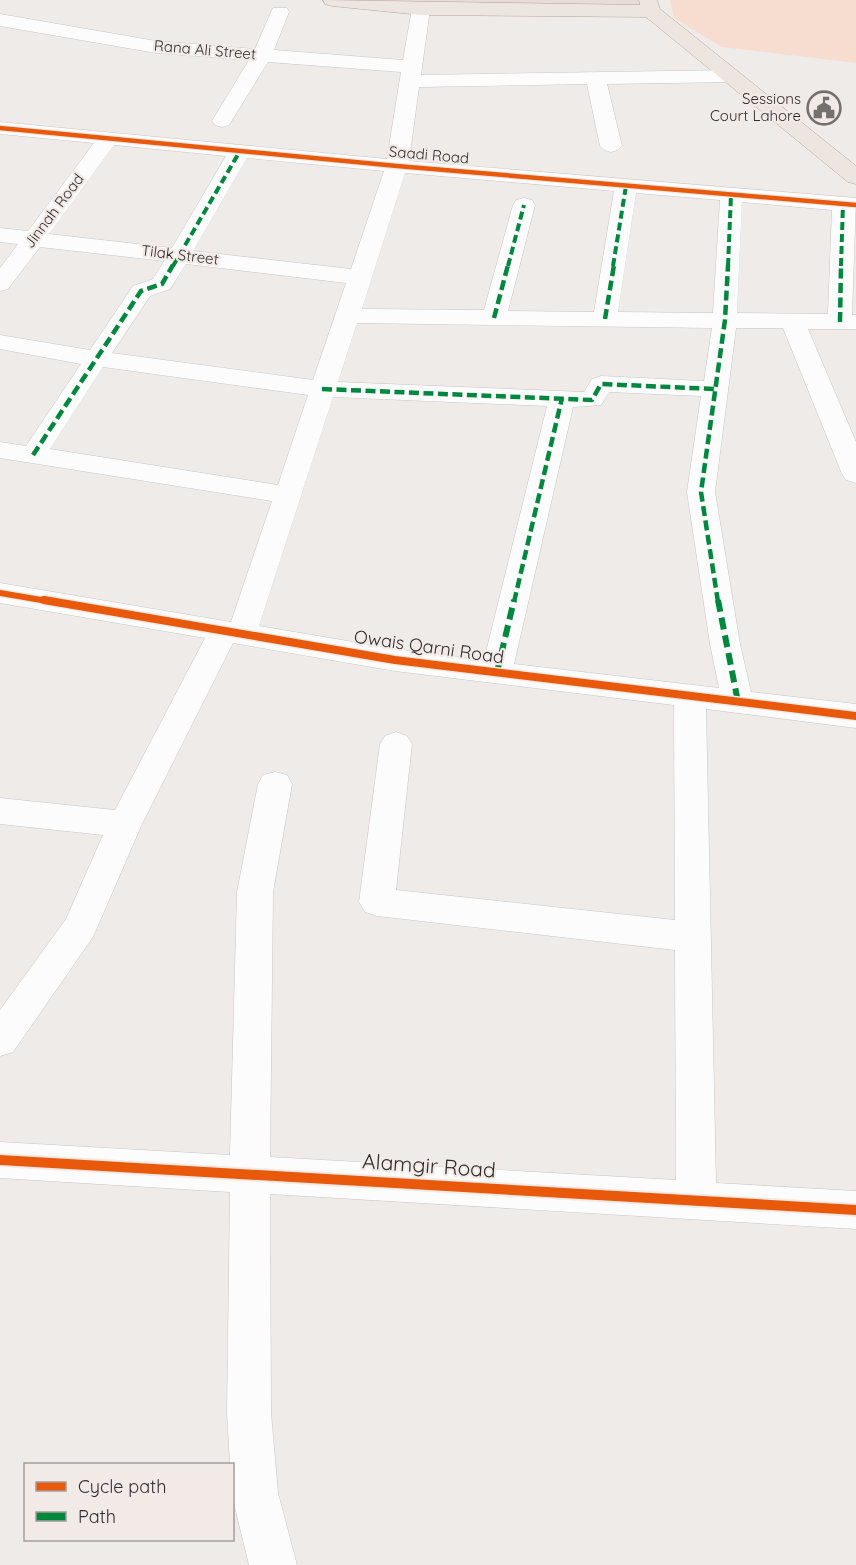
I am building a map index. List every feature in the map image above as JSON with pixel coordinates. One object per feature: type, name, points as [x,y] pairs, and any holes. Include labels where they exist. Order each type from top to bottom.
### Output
[{"type":"main road","points":[[332,0],[421,9],[650,5],[731,76],[856,177]]},
{"type":"street","points":[[0,1040],[80,927],[125,824],[233,632],[288,495],[397,166],[421,9]]},
{"type":"street","points":[[222,121],[262,55],[280,12]]},
{"type":"street","name":"Rana Ali Street","points":[[0,20],[156,47],[262,55],[411,74],[596,78],[731,76]]},
{"type":"street","points":[[596,78],[611,146]]},
{"type":"street","name":"Saadi Road","points":[[0,128],[397,166],[849,205]]},
{"type":"street","name":"Jinnah Road","points":[[0,284],[109,138]]},
{"type":"street","points":[[33,456],[141,291],[162,284],[177,254],[240,151]]},
{"type":"street","points":[[605,319],[626,186]]},
{"type":"street","points":[[731,195],[725,320],[700,492],[725,644],[738,702]]},
{"type":"street","points":[[494,318],[525,205]]},
{"type":"street","points":[[346,316],[848,322],[849,205]]},
{"type":"street","name":"Tilak Street","points":[[0,235],[360,277]]},
{"type":"street","points":[[792,321],[856,474]]},
{"type":"street","points":[[0,342],[97,359],[322,389],[592,400],[601,384],[714,389]]},
{"type":"street","points":[[497,672],[562,398]]},
{"type":"street","points":[[0,450],[288,495]]},
{"type":"street","name":"Owais Qarni Road","points":[[0,592],[395,660],[856,716]]},
{"type":"street","points":[[690,696],[696,1201]]},
{"type":"street","points":[[396,744],[377,903],[693,937]]},
{"type":"street","points":[[273,1565],[255,1493],[249,1413],[255,892],[275,784]]},
{"type":"street","points":[[0,811],[125,824]]},
{"type":"street","name":"Alamgir Road","points":[[0,1160],[856,1210]]},
{"type":"shaded area","points":[[332,0],[646,0],[651,11],[421,9]]},
{"type":"shaded area","points":[[670,0],[856,0],[856,63],[722,47],[674,18]]},
{"type":"marked path","points":[[33,455],[141,291],[162,284],[240,151]]},
{"type":"marked path","points":[[605,319],[626,186]]},
{"type":"marked path","points":[[731,195],[725,320],[701,492],[725,644],[738,702]]},
{"type":"marked path","points":[[840,322],[843,204]]},
{"type":"marked path","points":[[494,318],[524,205]]},
{"type":"marked path","points":[[322,389],[592,400],[601,384],[714,389]]},
{"type":"marked path","points":[[497,672],[562,398]]},
{"type":"cycle path","points":[[0,128],[397,166],[856,205]]},
{"type":"cycle path","points":[[0,593],[395,660],[856,716]]},
{"type":"cycle path","points":[[0,1160],[856,1210]]},
{"type":"place","name":"Sessions Court Lahore","points":[[824,108]]}]
